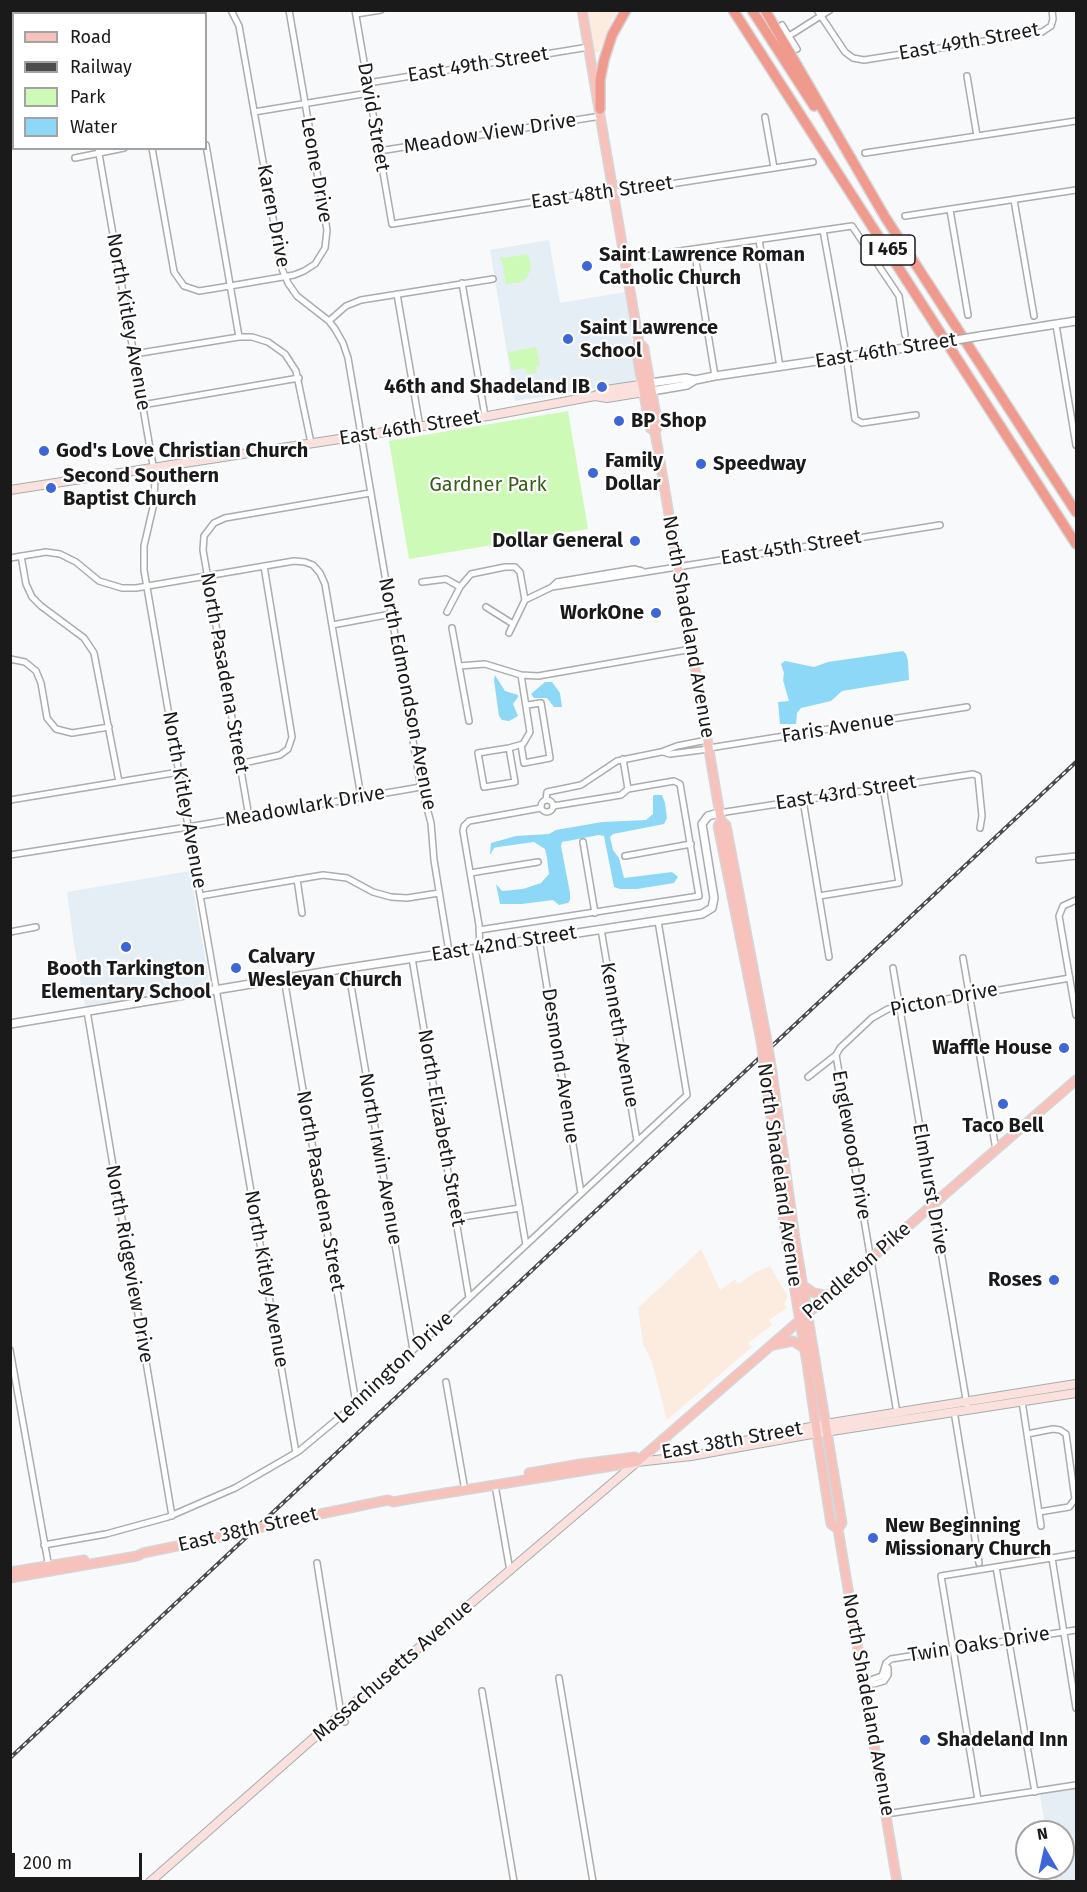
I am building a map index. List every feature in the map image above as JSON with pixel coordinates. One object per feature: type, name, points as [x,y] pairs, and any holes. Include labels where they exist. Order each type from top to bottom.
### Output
[{"type":"highway","points":[[600,112],[604,60],[612,35],[626,10]]},
{"type":"highway","name":"I 465","points":[[733,10],[1077,544]]},
{"type":"highway","name":"I 465","points":[[752,10],[845,150],[885,217],[1077,512]]},
{"type":"highway","points":[[765,10],[845,150]]},
{"type":"highway","points":[[591,62],[604,60]]},
{"type":"main road","name":"North Shadeland Avenue","points":[[582,10],[639,344],[645,351],[647,388],[658,428],[655,432],[720,817],[718,826],[724,862],[763,1038],[802,1285],[805,1349],[821,1429]]},
{"type":"main road","name":"East 46th Street","points":[[10,490],[420,427],[595,396],[606,390],[647,388]]},
{"type":"main road","name":"North Shadeland Avenue","points":[[769,1075],[785,1231],[803,1317],[821,1429],[831,1524],[838,1529],[867,1683],[897,1881]]},
{"type":"main road","name":"Pendleton Pike","points":[[640,1460],[1077,1080]]},
{"type":"main road","points":[[802,1285],[814,1293],[829,1296]]},
{"type":"main road","points":[[770,1346],[791,1341],[800,1344],[805,1349]]},
{"type":"main road","name":"East 38th Street","points":[[821,1429],[967,1406],[1077,1384]]},
{"type":"main road","name":"East 38th Street","points":[[967,1406],[1077,1393]]},
{"type":"main road","name":"East 38th Street","points":[[10,1572],[49,1569],[137,1556],[388,1500],[392,1497],[580,1464],[691,1456],[897,1413],[954,1408]]},
{"type":"main road","name":"East 38th Street","points":[[388,1500],[393,1502],[640,1460]]},
{"type":"main road","name":"Massachusetts Avenue","points":[[150,1881],[343,1718],[640,1460]]},
{"type":"main road","name":"East 38th Street","points":[[10,1578],[49,1569]]},
{"type":"street","name":"Karen Drive","points":[[231,10],[239,24],[279,257],[285,277],[300,299],[329,321],[340,336],[347,352],[362,436]]},
{"type":"street","name":"Leone Drive","points":[[152,150],[173,270],[184,286],[199,291],[285,277],[304,272],[315,264],[323,254],[327,230],[289,10]]},
{"type":"street","points":[[356,12],[381,10]]},
{"type":"street","points":[[789,36],[819,13],[830,10]]},
{"type":"street","name":"East 49th Street","points":[[819,13],[843,50],[851,57],[864,60],[1042,32],[1050,26],[1053,19],[1052,10]]},
{"type":"street","name":"David Street","points":[[356,12],[392,224]]},
{"type":"street","points":[[782,25],[797,49]]},
{"type":"street","name":"East 49th Street","points":[[368,83],[589,47]]},
{"type":"street","points":[[967,76],[977,136]]},
{"type":"street","points":[[254,112],[369,93]]},
{"type":"street","name":"Meadow View Drive","points":[[379,152],[600,112]]},
{"type":"street","points":[[765,117],[774,168]]},
{"type":"street","points":[[865,153],[1077,121]]},
{"type":"street","points":[[207,150],[239,337]]},
{"type":"street","points":[[75,158],[99,151]]},
{"type":"street","name":"North Kitley Avenue","points":[[99,151],[154,467],[155,497],[143,554],[147,586],[296,1453]]},
{"type":"street","name":"East 48th Street","points":[[392,224],[608,190],[813,162]]},
{"type":"street","points":[[905,216],[1077,190]]},
{"type":"street","points":[[1014,200],[1034,316]]},
{"type":"street","points":[[950,210],[968,315]]},
{"type":"street","points":[[625,260],[852,226],[898,296],[905,335]]},
{"type":"street","points":[[823,230],[853,415],[862,423],[916,415]]},
{"type":"street","points":[[759,240],[780,367]]},
{"type":"street","points":[[694,249],[715,376]]},
{"type":"street","points":[[329,321],[351,303],[365,299],[493,279]]},
{"type":"street","points":[[462,283],[485,416]]},
{"type":"street","points":[[397,294],[420,427]]},
{"type":"street","name":"East 46th Street","points":[[647,388],[687,385],[695,380],[715,376],[1077,321]]},
{"type":"street","points":[[1056,325],[1077,445]]},
{"type":"street","points":[[134,354],[239,337],[260,339],[278,348],[292,362],[299,378],[311,443]]},
{"type":"street","points":[[142,405],[299,378]]},
{"type":"street","name":"North Edmondson Avenue","points":[[362,436],[421,787],[431,823],[434,860],[449,952]]},
{"type":"street","name":"North Pasadena Street","points":[[249,817],[203,544],[208,529],[215,522],[225,518],[370,493]]},
{"type":"street","name":"East 45th Street","points":[[525,600],[552,587],[557,582],[571,579],[634,569],[642,571],[940,525]]},
{"type":"street","points":[[10,558],[46,552],[60,554],[71,559],[92,577],[108,585],[122,588],[147,586],[297,561],[313,565],[324,580],[361,797]]},
{"type":"street","points":[[21,556],[26,584],[35,600],[81,635],[93,649],[98,664],[119,782]]},
{"type":"street","points":[[239,764],[280,755],[288,749],[292,737],[264,566]]},
{"type":"street","points":[[447,612],[460,586],[468,576],[514,566],[520,572],[525,600],[510,633]]},
{"type":"street","points":[[422,582],[446,579],[460,586]]},
{"type":"street","points":[[486,607],[513,624]]},
{"type":"street","points":[[332,624],[391,614]]},
{"type":"street","points":[[452,628],[469,722]]},
{"type":"street","points":[[459,666],[485,664],[521,675],[538,676],[692,649]]},
{"type":"street","points":[[10,659],[26,662],[37,673],[47,718],[56,729],[72,733],[109,727]]},
{"type":"street","points":[[509,748],[514,782],[484,787],[478,753],[521,745],[527,740],[530,732],[521,675]]},
{"type":"street","points":[[521,745],[524,763],[550,758],[541,703],[527,705]]},
{"type":"street","name":"Faris Avenue","points":[[541,808],[542,803],[546,800],[547,792],[581,785],[609,764],[623,759],[661,752],[676,746],[708,746],[967,707]]},
{"type":"street","points":[[623,759],[628,789]]},
{"type":"street","points":[[10,800],[179,771]]},
{"type":"street","name":"East 43rd Street","points":[[720,817],[803,800],[974,774],[978,776],[982,816],[980,828]]},
{"type":"street","points":[[526,1245],[478,948],[479,930],[463,831],[464,825],[469,821],[541,808],[548,812],[553,806],[621,795],[628,789],[679,782],[682,787],[691,844],[625,856]]},
{"type":"street","name":"Meadowlark Drive","points":[[11,853],[188,827],[421,787]]},
{"type":"street","points":[[819,896],[899,883],[883,787]]},
{"type":"street","points":[[546,800],[553,806]]},
{"type":"street","points":[[803,800],[829,957]]},
{"type":"street","name":"East 42nd Street","points":[[10,1024],[284,978],[702,914],[712,908],[714,898],[702,824],[708,816],[720,817]]},
{"type":"street","points":[[583,842],[595,913]]},
{"type":"street","name":"East 42nd Street","points":[[479,930],[699,896],[691,844]]},
{"type":"street","points":[[1039,860],[1077,856]]},
{"type":"street","points":[[470,873],[538,862]]},
{"type":"street","points":[[200,896],[323,875],[343,877],[358,882],[373,892],[397,898],[439,893]]},
{"type":"street","points":[[297,879],[302,914]]},
{"type":"street","points":[[1077,900],[1066,903],[1061,909],[1059,918],[1077,1015]]},
{"type":"street","name":"Lennington Drive","points":[[44,1545],[120,1531],[172,1516],[235,1488],[296,1453],[328,1429],[687,1095],[658,921]]},
{"type":"street","points":[[10,932],[36,927]]},
{"type":"street","name":"Kenneth Avenue","points":[[601,930],[637,1141]]},
{"type":"street","name":"Desmond Avenue","points":[[539,939],[581,1193]]},
{"type":"street","name":"North Elizabeth Street","points":[[412,958],[470,1298]]},
{"type":"street","points":[[963,958],[996,1150]]},
{"type":"street","name":"North Irwin Avenue","points":[[348,968],[413,1350]]},
{"type":"street","name":"Elmhurst Drive","points":[[893,968],[967,1406]]},
{"type":"street","name":"North Pasadena Street","points":[[284,978],[356,1403]]},
{"type":"street","name":"Picton Drive","points":[[808,1077],[836,1055],[840,1048],[872,1018],[884,1010],[1070,978]]},
{"type":"street","name":"North Ridgeview Drive","points":[[87,1011],[172,1516]]},
{"type":"street","name":"Englewood Drive","points":[[836,1055],[897,1413]]},
{"type":"street","points":[[456,1218],[520,1208]]},
{"type":"street","points":[[10,1350],[49,1569]]},
{"type":"street","points":[[446,1382],[464,1485]]},
{"type":"street","points":[[10,1400],[19,1398]]},
{"type":"street","points":[[1022,1401],[1041,1526]]},
{"type":"street","points":[[954,1408],[979,1563]]},
{"type":"street","points":[[1027,1434],[1053,1429],[1066,1434],[1076,1499],[1069,1507],[1039,1512]]},
{"type":"street","points":[[495,1485],[510,1571]]},
{"type":"street","points":[[978,1800],[940,1576],[1077,1554]]},
{"type":"street","points":[[1052,1558],[1077,1708]]},
{"type":"street","points":[[317,1563],[343,1718]]},
{"type":"street","points":[[996,1567],[1035,1792]]},
{"type":"street","name":"Twin Oaks Drive","points":[[867,1683],[881,1683],[885,1680],[888,1673],[887,1662],[891,1659],[1077,1630]]},
{"type":"street","points":[[559,1678],[593,1881]]},
{"type":"street","points":[[482,1691],[514,1881]]},
{"type":"street","points":[[886,1814],[1077,1785]]},
{"type":"shaded area","points":[[586,11],[618,11],[599,52],[594,53]]},
{"type":"shaded area","name":"Saint Lawrence School","points":[[549,240],[560,303],[625,292],[637,376],[633,382],[515,401],[490,250]]},
{"type":"shaded area","points":[[190,871],[210,987],[85,1006],[67,892]]},
{"type":"shaded area","points":[[701,1249],[720,1290],[735,1279],[738,1284],[770,1266],[788,1297],[784,1304],[787,1308],[769,1320],[772,1325],[748,1343],[752,1347],[667,1420],[652,1362],[643,1344],[638,1308]]},
{"type":"shaded area","points":[[1076,1789],[1076,1881],[1054,1880],[1075,1880],[1075,1820],[1044,1820],[1040,1794]]},
{"type":"green space","points":[[527,254],[531,268],[527,277],[522,282],[506,284],[500,259],[502,256],[504,258]]},
{"type":"green space","points":[[536,347],[540,365],[536,366],[537,373],[527,374],[525,368],[512,370],[508,352]]},
{"type":"green space","name":"Gardner Park","points":[[568,411],[588,529],[409,559],[389,441]]},
{"type":"water","points":[[903,651],[908,661],[909,680],[842,691],[831,701],[801,708],[797,713],[796,724],[780,724],[778,702],[789,701],[781,664],[785,661],[814,667],[828,662]]},
{"type":"water","points":[[495,675],[505,691],[518,695],[513,704],[518,716],[509,721],[502,720],[499,716]]},
{"type":"water","points":[[545,682],[552,682],[560,693],[562,707],[554,707],[547,698],[534,698],[531,694]]},
{"type":"water","points":[[662,795],[665,803],[667,818],[664,824],[613,834],[610,837],[624,878],[672,872],[678,877],[674,883],[637,889],[614,887],[604,836],[599,835],[562,842],[570,893],[568,903],[559,905],[553,900],[500,904],[496,884],[502,891],[523,889],[541,883],[549,874],[547,858],[545,849],[534,842],[494,848],[490,855],[491,843],[516,836],[549,834],[556,830],[602,822],[646,820],[653,814],[653,796]]},
{"type":"railway","points":[[10,1758],[1076,762]]},
{"type":"place","name":"Saint Lawrence Roman Catholic Church","points":[[587,266]]},
{"type":"place","name":"Saint Lawrence School","points":[[568,339]]},
{"type":"place","name":"46th and Shadeland IB","points":[[602,387]]},
{"type":"place","name":"BP Shop","points":[[619,421]]},
{"type":"place","name":"God's Love Christian Church","points":[[44,451]]},
{"type":"place","name":"Speedway","points":[[701,464]]},
{"type":"place","name":"Family Dollar","points":[[593,473]]},
{"type":"place","name":"Second Southern Baptist Church","points":[[51,488]]},
{"type":"place","name":"Dollar General","points":[[635,541]]},
{"type":"place","name":"WorkOne","points":[[656,613]]},
{"type":"place","name":"Booth Tarkington Elementary School","points":[[126,947]]},
{"type":"place","name":"Calvary Wesleyan Church","points":[[236,968]]},
{"type":"place","name":"Waffle House","points":[[1064,1048]]},
{"type":"place","name":"Taco Bell","points":[[1003,1104]]},
{"type":"place","name":"Roses","points":[[1054,1280]]},
{"type":"place","name":"New Beginning Missionary Church","points":[[873,1538]]},
{"type":"place","name":"Shadeland Inn","points":[[925,1740]]}]
